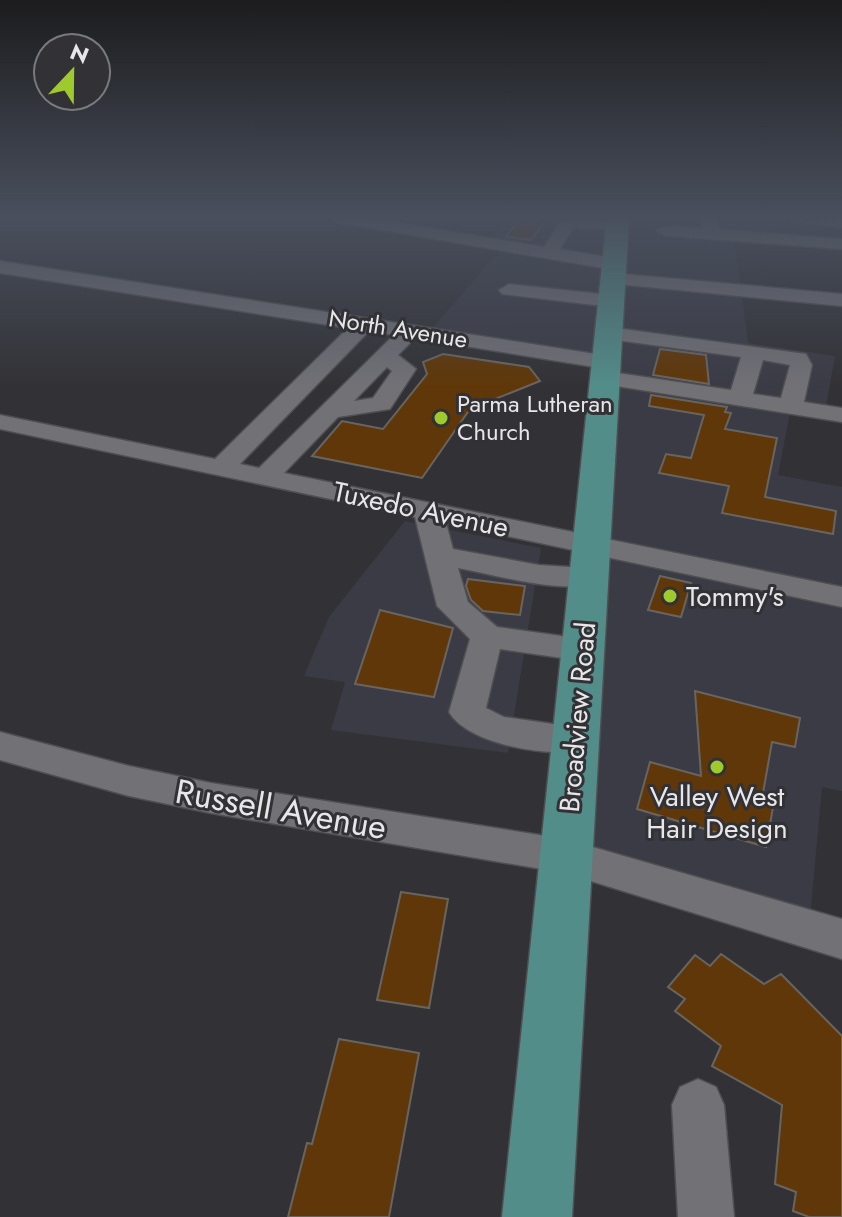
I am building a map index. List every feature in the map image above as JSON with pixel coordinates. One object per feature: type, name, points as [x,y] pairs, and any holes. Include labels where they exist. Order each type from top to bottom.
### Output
[{"type":"main road","name":"Broadview Road","points":[[537,1217],[613,281],[616,274]]},
{"type":"street","name":"North Avenue","points":[[43,274],[410,331],[740,399],[842,415]]},
{"type":"street","points":[[597,274],[613,281]]},
{"type":"street","points":[[509,290],[613,281],[842,300]]},
{"type":"street","points":[[221,468],[364,324]]},
{"type":"street","points":[[265,477],[410,331]]},
{"type":"street","points":[[609,333],[798,359],[801,365],[791,407]]},
{"type":"street","points":[[740,399],[754,352]]},
{"type":"street","name":"Tuxedo Avenue","points":[[0,422],[509,528],[592,560],[842,597]]},
{"type":"street","points":[[428,511],[453,606],[487,636],[583,650]]},
{"type":"street","points":[[492,565],[509,528]]},
{"type":"street","points":[[442,556],[539,574],[592,560]]},
{"type":"street","points":[[487,636],[467,712],[477,722],[512,731],[575,739]]},
{"type":"street","name":"Russell Avenue","points":[[0,746],[129,781],[211,798],[565,856],[842,939]]},
{"type":"street","points":[[698,1105],[706,1217]]},
{"type":"shaded area","points":[[480,274],[739,274],[748,343],[835,356],[825,412],[791,407],[778,475],[842,487],[842,791],[822,787],[809,929],[565,856],[607,362],[427,334]]},
{"type":"shaded area","points":[[405,521],[541,548],[508,753],[331,730],[345,682],[304,676],[329,617]]},
{"type":"building","points":[[660,349],[706,355],[709,384],[653,375]]},
{"type":"building","name":"Parma Lutheran Church","points":[[443,354],[529,367],[540,381],[470,409],[422,478],[312,456],[342,421],[383,429],[427,374],[423,362]]},
{"type":"building","points":[[651,395],[727,407],[725,412],[731,413],[725,429],[777,438],[765,497],[836,511],[833,534],[722,513],[729,486],[659,473],[666,454],[691,458],[704,415],[649,406]]},
{"type":"building","name":"Tommy's","points":[[660,576],[691,583],[681,617],[648,610]]},
{"type":"building","points":[[468,579],[525,586],[520,615],[483,611],[471,600],[466,586]]},
{"type":"building","points":[[380,610],[453,628],[434,697],[355,684]]},
{"type":"building","points":[[695,691],[800,718],[795,747],[772,742],[763,793],[775,796],[766,847],[637,809],[650,762],[701,776]]},
{"type":"building","points":[[401,892],[448,899],[429,1008],[377,1000]]},
{"type":"building","points":[[721,954],[764,984],[781,974],[842,1036],[842,1217],[809,1217],[793,1211],[796,1192],[775,1184],[782,1105],[712,1066],[721,1046],[675,1011],[685,999],[668,987],[695,955],[710,966]]},
{"type":"building","points":[[339,1039],[419,1053],[389,1217],[288,1217],[307,1143],[312,1144]]},
{"type":"place","name":"Parma Lutheran Church","points":[[441,418]]},
{"type":"place","name":"Tommy's","points":[[670,596]]},
{"type":"place","name":"Valley West Hair Design","points":[[717,767]]}]
